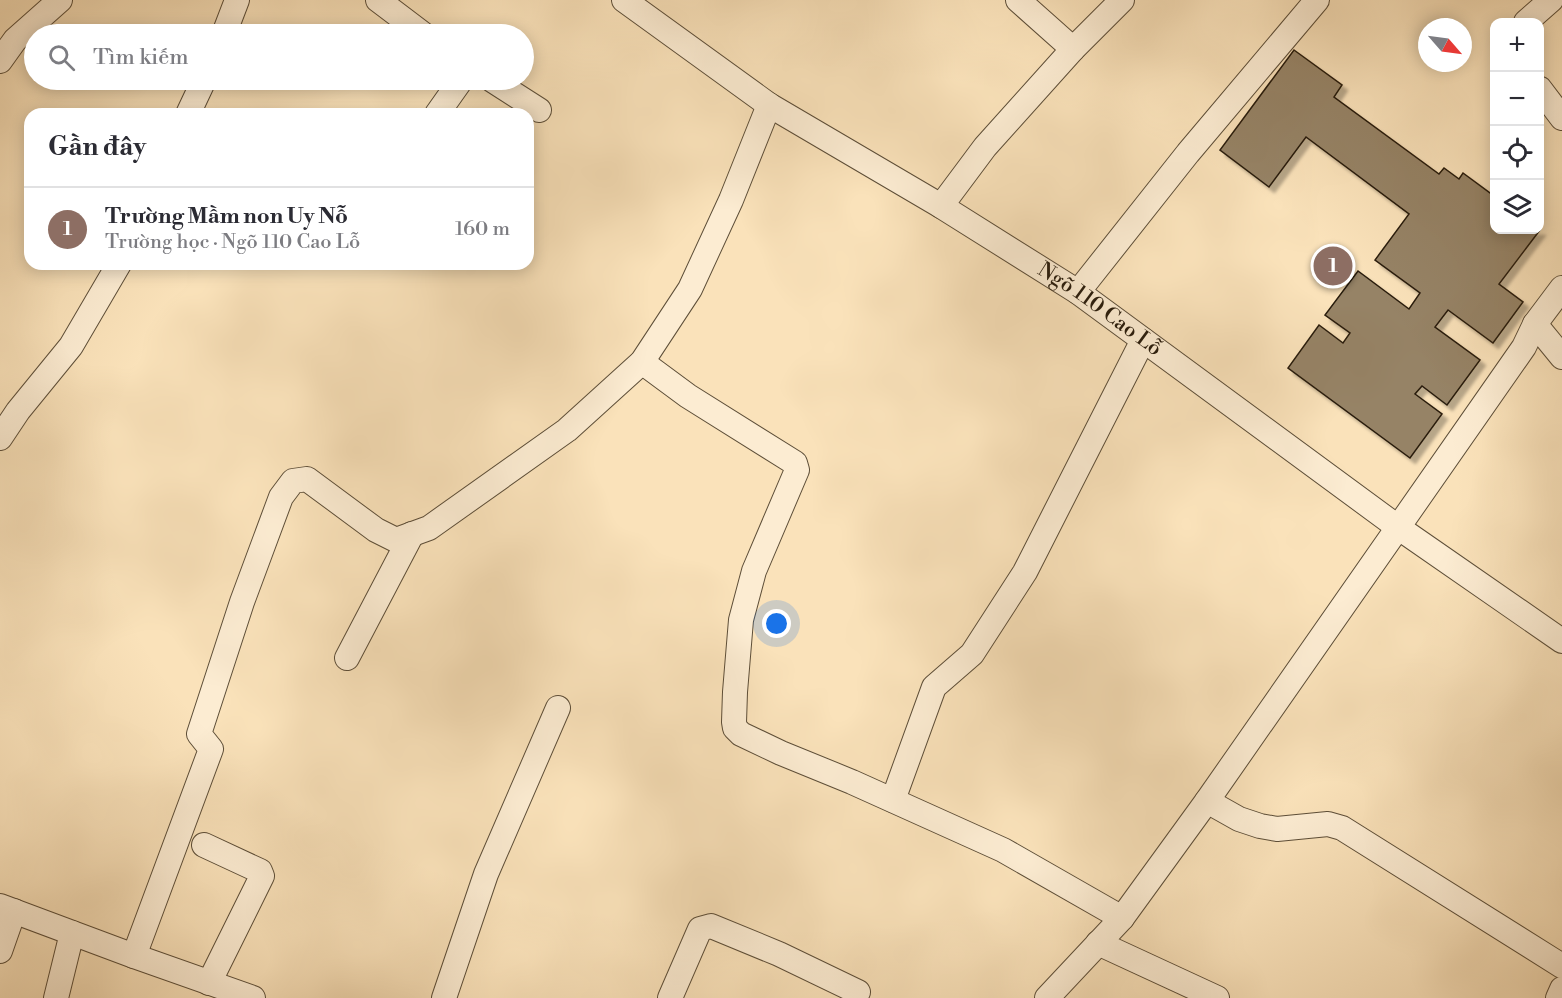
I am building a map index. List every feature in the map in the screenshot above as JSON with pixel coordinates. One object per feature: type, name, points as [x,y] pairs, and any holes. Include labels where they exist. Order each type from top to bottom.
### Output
[{"type":"street","points":[[33,24],[60,0]]},
{"type":"street","points":[[228,24],[237,0]]},
{"type":"street","points":[[378,0],[410,24]]},
{"type":"street","name":"Ngõ 110 Cao Lỗ","points":[[624,0],[769,105],[942,206],[1078,292],[1399,528],[1562,641]]},
{"type":"street","points":[[1018,0],[1073,50]]},
{"type":"street","points":[[942,206],[985,147],[1122,0]]},
{"type":"street","points":[[1078,292],[1188,153],[1317,0]]},
{"type":"street","points":[[1531,18],[1551,0]]},
{"type":"street","points":[[0,61],[15,40],[24,32]]},
{"type":"street","points":[[191,108],[199,90]]},
{"type":"street","points":[[441,108],[454,90]]},
{"type":"street","points":[[507,90],[538,110]]},
{"type":"street","points":[[1544,95],[1562,118]]},
{"type":"street","points":[[134,956],[211,749],[199,734],[242,602],[281,497],[293,481],[307,479],[376,530],[396,540],[438,522],[567,430],[642,362],[690,289],[731,201],[769,105]]},
{"type":"street","points":[[0,438],[18,411],[71,346],[115,270]]},
{"type":"street","points":[[1047,998],[1122,918],[1208,801],[1524,348],[1535,324],[1562,288]]},
{"type":"street","points":[[1535,324],[1562,357]]},
{"type":"street","points":[[893,800],[934,687],[972,654],[1025,572],[1143,340]]},
{"type":"street","points":[[642,362],[688,396],[795,463],[797,470],[754,571],[741,620],[735,692],[735,728],[741,734],[760,744],[893,800],[1003,850],[1122,918]]},
{"type":"street","points":[[347,658],[412,534]]},
{"type":"street","points":[[444,998],[486,874],[558,708]]},
{"type":"street","points":[[1208,801],[1239,819],[1260,826],[1277,829],[1328,824],[1342,828],[1562,966]]},
{"type":"street","points":[[204,845],[260,871],[262,876],[209,983]]},
{"type":"street","points":[[0,951],[7,908],[253,998]]},
{"type":"street","points":[[669,998],[700,929],[711,926],[779,954],[858,992],[855,998]]},
{"type":"street","points":[[56,998],[72,933]]},
{"type":"street","points":[[1098,943],[1217,998]]},
{"type":"street","points":[[1558,998],[1562,989]]},
{"type":"building","points":[[1294,50],[1342,85],[1334,97],[1439,174],[1444,168],[1459,179],[1463,173],[1490,193],[1490,234],[1537,234],[1499,284],[1523,302],[1493,343],[1448,310],[1435,327],[1480,360],[1447,405],[1422,386],[1415,394],[1442,414],[1410,458],[1288,368],[1319,325],[1343,343],[1350,333],[1325,315],[1358,271],[1409,309],[1420,293],[1375,260],[1409,214],[1306,137],[1269,187],[1220,150]]},
{"type":"place","name":"Trường Mầm non Uy Nỗ","points":[[1333,266]]}]
